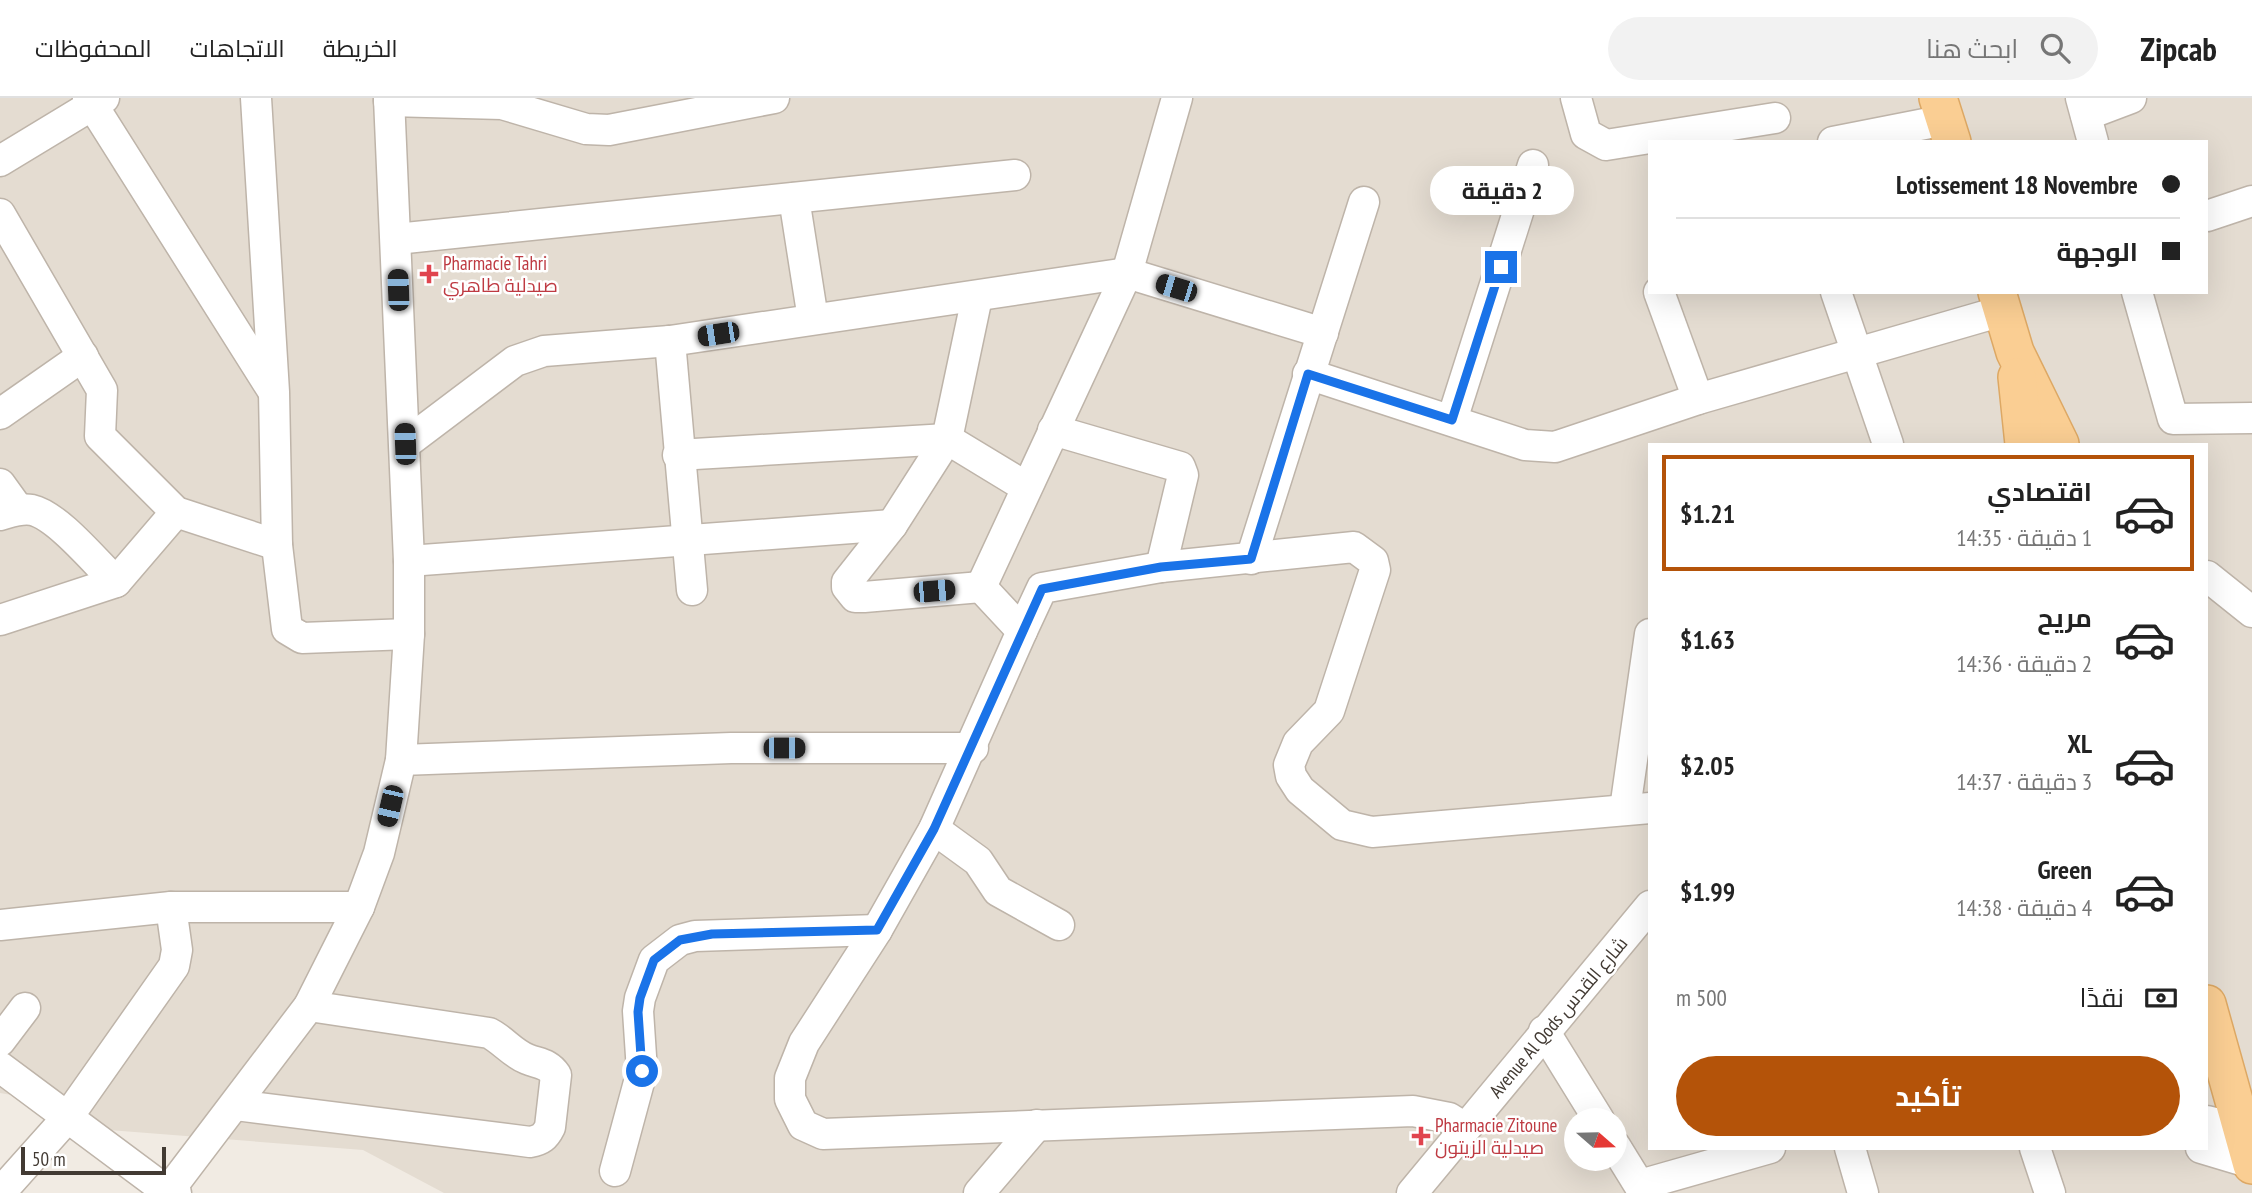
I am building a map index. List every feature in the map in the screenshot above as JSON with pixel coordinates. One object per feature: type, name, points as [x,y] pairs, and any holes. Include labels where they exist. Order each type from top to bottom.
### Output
[{"type":"main road","points":[[1999,302],[2015,352],[2059,443]]},
{"type":"main road","points":[[2015,352],[2024,443]]},
{"type":"main road","points":[[2208,1008],[2249,1153]]},
{"type":"street","points":[[256,98],[274,392],[277,545],[287,629],[302,638],[409,634]]},
{"type":"street","points":[[981,587],[1127,273],[1177,98]]},
{"type":"street","points":[[1576,98],[1586,134],[1606,145],[1777,119]]},
{"type":"street","points":[[2087,118],[2131,98]]},
{"type":"street","points":[[0,1067],[170,1193],[309,1006],[359,907],[379,853],[401,760],[409,634],[405,444],[389,100],[502,104],[586,130],[609,130],[636,112],[759,99]]},
{"type":"street","points":[[0,161],[95,100],[274,392]]},
{"type":"street","points":[[1843,140],[1945,120]]},
{"type":"street","points":[[1452,420],[1533,165]]},
{"type":"street","points":[[396,239],[1015,175]]},
{"type":"street","points":[[794,198],[813,319]]},
{"type":"street","points":[[2208,216],[2252,201]]},
{"type":"street","points":[[1251,559],[1364,202]]},
{"type":"street","points":[[0,214],[102,390],[100,436],[176,512],[277,545]]},
{"type":"street","points":[[405,444],[515,361],[544,351],[670,341],[1127,273],[1323,332]]},
{"type":"street","points":[[1660,294],[1698,399]]},
{"type":"street","points":[[1837,294],[1888,443]]},
{"type":"street","points":[[2138,294],[2173,419],[2252,418]]},
{"type":"street","points":[[977,296],[947,439],[892,525],[847,582],[847,587],[855,597],[981,587]]},
{"type":"street","points":[[1308,374],[1525,445],[1555,447],[1698,399],[1857,355],[1999,302]]},
{"type":"street","points":[[670,341],[685,541],[692,590]]},
{"type":"street","points":[[0,414],[83,356]]},
{"type":"street","points":[[1053,430],[1180,467],[1183,475],[1161,567]]},
{"type":"street","points":[[678,455],[947,439],[1026,487]]},
{"type":"street","points":[[0,484],[9,512],[33,510],[50,518],[116,582]]},
{"type":"street","points":[[0,620],[116,582],[176,512]]},
{"type":"street","points":[[409,561],[892,525]]},
{"type":"street","points":[[1465,1128],[1449,1118],[1413,1111],[823,1134],[803,1125],[793,1111],[790,1079],[804,1043],[877,930],[934,829],[973,748],[1042,589],[1161,567],[1354,547],[1373,561],[1375,570],[1329,711],[1298,743],[1289,765],[1290,776],[1300,790],[1342,825],[1372,832],[1638,808],[1648,663]]},
{"type":"street","points":[[2208,577],[2252,612]]},
{"type":"street","points":[[981,587],[1022,631]]},
{"type":"street","points":[[401,760],[731,748],[973,748]]},
{"type":"street","points":[[934,829],[978,861],[998,891],[1059,925]]},
{"type":"street","points":[[0,925],[171,907],[359,907]]},
{"type":"street","points":[[0,1193],[67,1118],[174,966],[177,950],[171,907]]},
{"type":"street","name":"Avenue Al Qods شارع القدس","points":[[1412,1193],[1648,908]]},
{"type":"street","points":[[615,1171],[642,1071],[638,1012],[654,960],[680,940],[695,936],[877,930]]},
{"type":"street","points":[[236,1105],[530,1142],[540,1140],[546,1135],[556,1075],[552,1068],[527,1059],[489,1033],[309,1006]]},
{"type":"street","points":[[0,1041],[25,1008]]},
{"type":"street","points":[[1544,1031],[1592,1108]]},
{"type":"street","points":[[2208,1122],[2249,1153]]},
{"type":"street","points":[[979,1193],[1037,1125]]},
{"type":"street","points":[[2208,1149],[2249,1153]]},
{"type":"street","points":[[1628,1167],[1642,1189],[1764,1150]]},
{"type":"street","points":[[1851,1150],[1863,1193]]},
{"type":"street","points":[[2036,1150],[2050,1193]]},
{"type":"shaded area","points":[[0,98],[2252,98],[2252,1193],[444,1193],[363,1150],[109,1130],[18,1096],[0,1093]]},
{"type":"place","name":"Pharmacie Tahri صيدلية طاهري","points":[[429,274]]},
{"type":"place","name":"Pharmacie Zitoune صيدلية الزيتون","points":[[1421,1136]]},
{"type":"route","points":[[642,1071],[638,1012],[640,998],[654,960],[680,940],[712,934],[877,930],[934,829],[973,748],[1042,589],[1161,567],[1251,559],[1308,374],[1452,420],[1501,267]]}]
